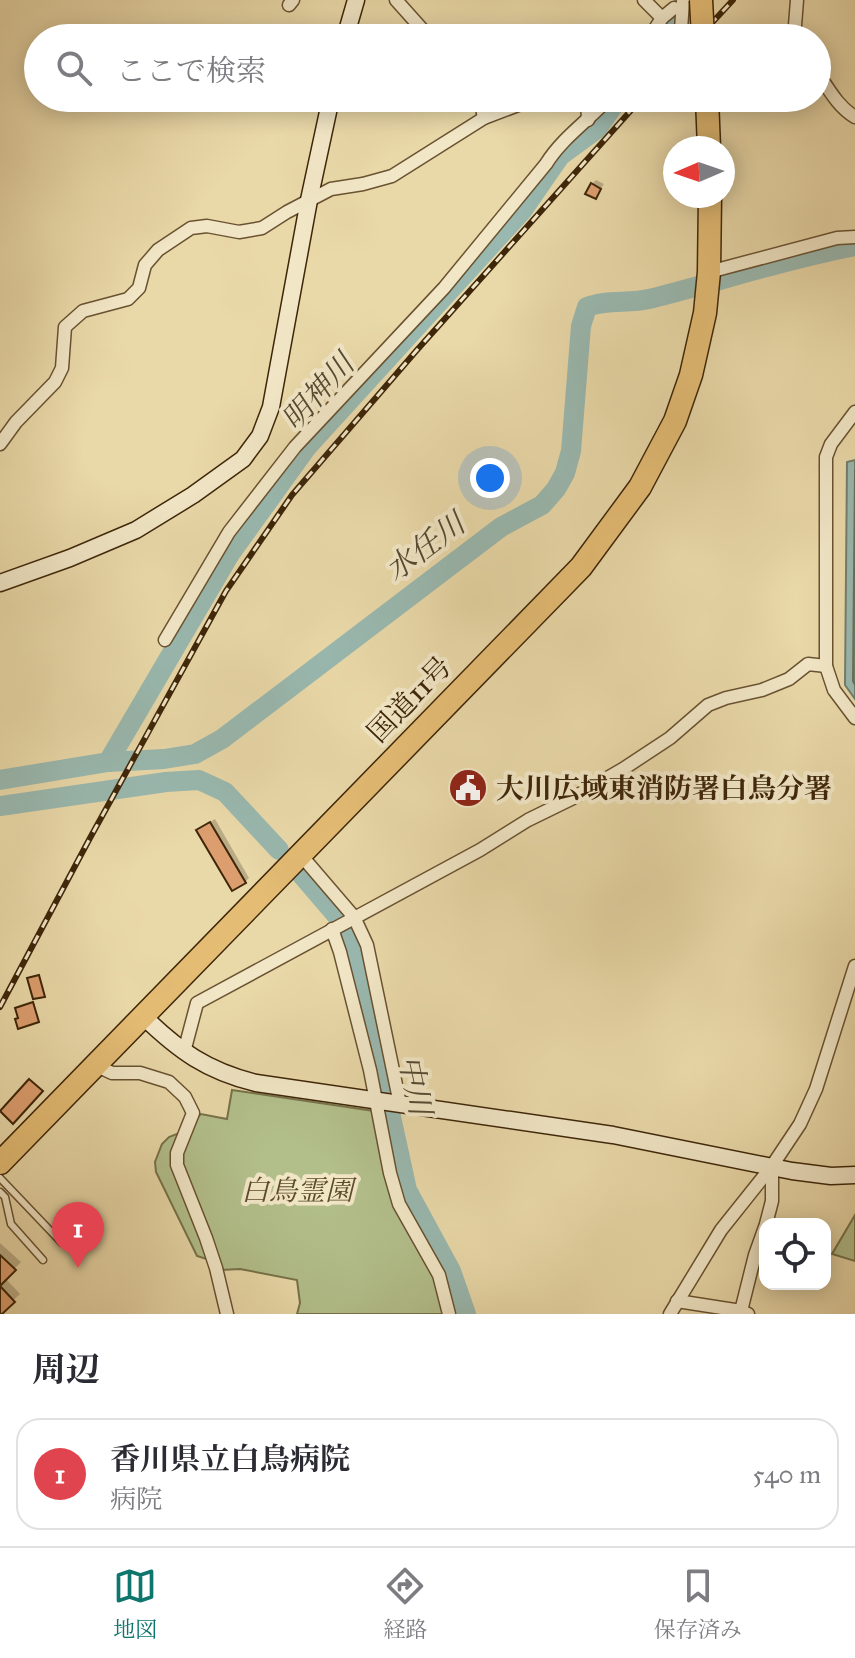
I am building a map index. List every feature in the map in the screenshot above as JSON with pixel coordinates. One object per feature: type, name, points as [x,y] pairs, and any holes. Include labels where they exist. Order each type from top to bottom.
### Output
[{"type":"highway","points":[[701,0],[702,24]]},
{"type":"highway","points":[[707,112],[708,136]]},
{"type":"highway","name":"国道11号","points":[[0,1163],[581,567],[640,487],[675,421],[691,375],[705,313],[710,208]]},
{"type":"street","points":[[349,24],[356,0]]},
{"type":"street","points":[[396,0],[417,24]]},
{"type":"street","points":[[644,0],[662,18]]},
{"type":"street","points":[[795,24],[797,0]]},
{"type":"street","points":[[658,24],[678,4],[684,14],[682,24]]},
{"type":"street","points":[[831,93],[855,117]]},
{"type":"street","points":[[0,583],[136,530],[243,459],[260,436],[271,407],[328,112]]},
{"type":"street","points":[[483,112],[484,118]]},
{"type":"street","points":[[0,444],[16,422],[55,382],[62,368],[65,327],[83,311],[128,299],[139,288],[145,265],[158,250],[191,228],[207,226],[239,232],[262,228],[331,189],[392,176],[484,118],[500,112]]},
{"type":"street","points":[[588,112],[588,120]]},
{"type":"street","points":[[165,640],[229,532],[295,447],[444,288],[554,151],[596,112]]},
{"type":"street","points":[[709,272],[837,238],[855,237]]},
{"type":"street","points":[[855,412],[831,444],[826,457],[826,666],[834,690],[855,718]]},
{"type":"street","points":[[184,1052],[197,1003],[623,769],[670,738],[708,705],[789,679],[808,664],[826,666]]},
{"type":"street","points":[[300,854],[352,918],[367,945],[400,1104]]},
{"type":"street","points":[[332,929],[370,1070],[399,1204],[439,1275],[449,1314]]},
{"type":"street","points":[[670,1314],[721,1230],[772,1166],[800,1124],[816,1089],[855,966]]},
{"type":"street","points":[[143,1016],[204,1065],[256,1083],[613,1135],[831,1176],[855,1175]]},
{"type":"street","points":[[95,1065],[112,1073],[140,1073],[169,1082],[185,1097],[193,1113],[177,1153],[177,1165],[211,1253],[227,1314]]},
{"type":"street","points":[[767,1218],[772,1201],[772,1166]]},
{"type":"street","points":[[677,1301],[744,1312],[759,1243]]},
{"type":"lane","points":[[0,1178],[62,1243]]},
{"type":"lane","points":[[0,1192],[5,1197],[11,1224],[43,1260]]},
{"type":"green space","name":"白鳥霊園","points":[[232,1090],[374,1111],[390,1195],[433,1267],[446,1314],[297,1314],[300,1303],[297,1280],[240,1269],[221,1270],[219,1263],[197,1256],[156,1172],[155,1162],[162,1144],[169,1137],[182,1132],[201,1114],[227,1119]]},
{"type":"green space","points":[[855,1215],[855,1261],[832,1254]]},
{"type":"water","points":[[855,460],[855,699],[845,685],[847,462]]},
{"type":"building","points":[[591,183],[601,189],[596,199],[585,194]]},
{"type":"building","points":[[210,822],[246,883],[232,891],[196,830]]},
{"type":"building","points":[[39,975],[45,997],[33,999],[27,978]]},
{"type":"building","points":[[33,1002],[39,1022],[18,1029],[15,1008]]},
{"type":"building","points":[[29,1079],[43,1091],[13,1124],[0,1111]]},
{"type":"building","points":[[0,1255],[16,1270],[0,1286]]},
{"type":"building","points":[[0,1286],[15,1302],[2,1314],[0,1314]]},
{"type":"waterway","name":"明神川","points":[[670,24],[686,0]]},
{"type":"waterway","name":"明神川","points":[[108,762],[230,554],[307,447],[522,211],[560,156],[597,129],[609,112]]},
{"type":"waterway","name":"水任川","points":[[0,780],[108,762],[195,754],[222,739],[501,527],[542,505],[565,473],[571,451],[581,326],[587,307],[649,299],[855,246]]},
{"type":"waterway","name":"中川","points":[[0,806],[199,780],[225,792],[279,850]]},
{"type":"waterway","name":"中川","points":[[301,874],[337,916],[353,944],[363,1004],[407,1190],[451,1271],[466,1314]]},
{"type":"railway","points":[[711,24],[733,0]]},
{"type":"railway","points":[[0,1007],[226,591],[292,495],[630,112]]},
{"type":"place","name":"大川広域東消防署白鳥分署","points":[[468,788]]},
{"type":"place","name":"香川県立白鳥病院","points":[[78,1268]]}]
